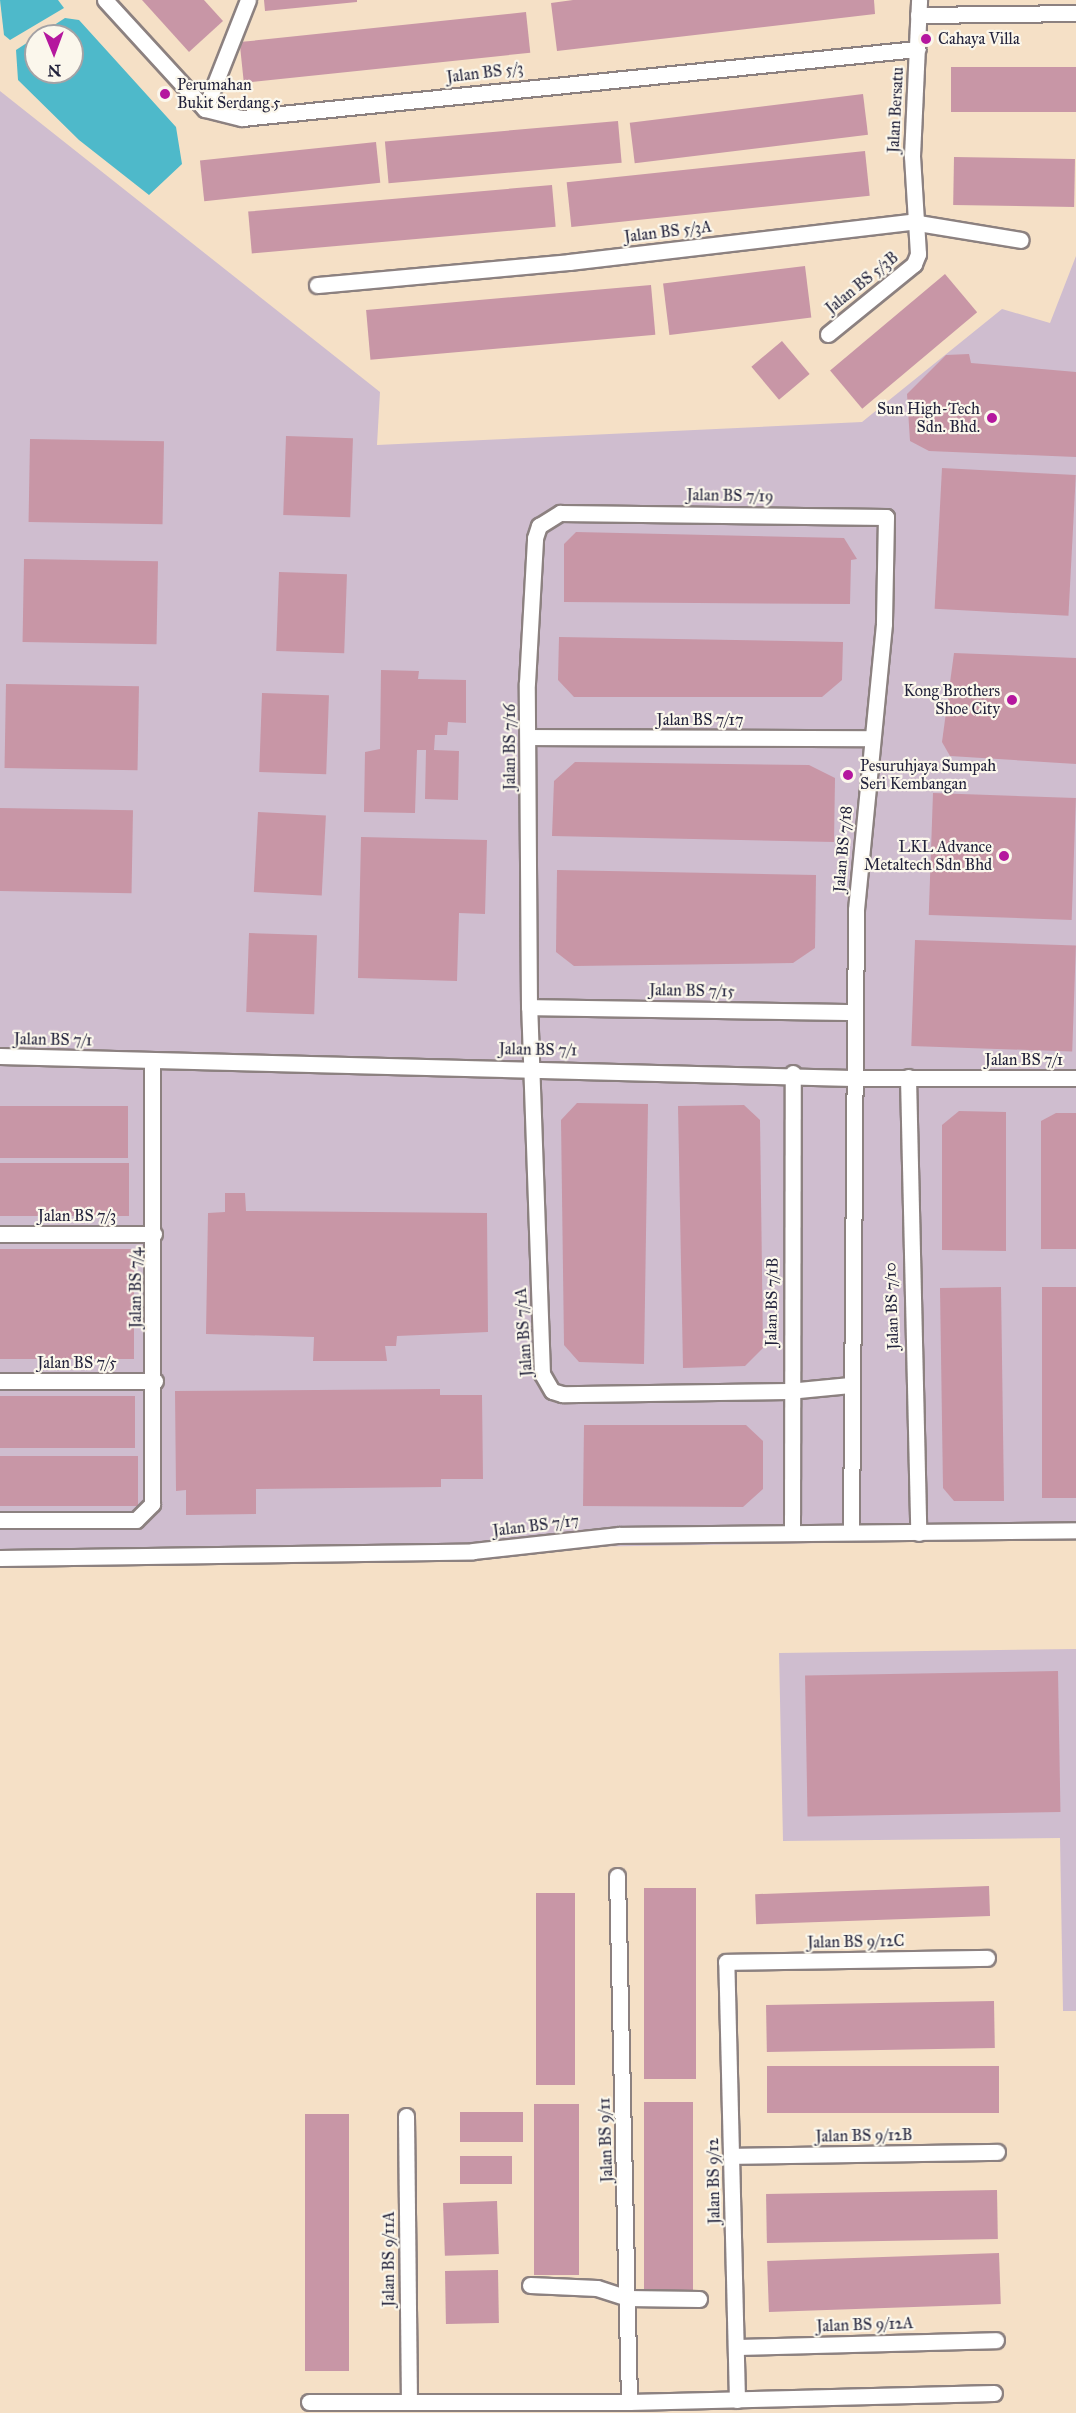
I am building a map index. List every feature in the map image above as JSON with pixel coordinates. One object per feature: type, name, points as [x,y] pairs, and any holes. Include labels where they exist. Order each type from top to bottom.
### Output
[{"type":"street","points":[[105,0],[205,109],[248,0]]},
{"type":"street","points":[[918,8],[1076,13]]},
{"type":"street","name":"Jalan Bersatu","points":[[912,222],[918,8]]},
{"type":"street","name":"Jalan BS 5/3","points":[[205,109],[242,118],[917,49]]},
{"type":"street","name":"Jalan BS 5/3A","points":[[317,285],[568,262],[912,222],[1021,240]]},
{"type":"street","name":"Jalan BS 5/3B","points":[[828,334],[914,264],[918,254],[912,222]]},
{"type":"street","name":"Jalan BS 7/19","points":[[574,512],[886,517]]},
{"type":"street","name":"Jalan BS 7/16","points":[[534,1068],[529,1007],[528,737],[535,538],[548,519],[574,512]]},
{"type":"street","name":"Jalan BS 7/18","points":[[852,1078],[856,910],[884,624],[886,517]]},
{"type":"street","name":"Jalan BS 7/17","points":[[528,737],[872,738]]},
{"type":"street","name":"Jalan BS 7/15","points":[[529,1007],[855,1012]]},
{"type":"street","name":"Jalan BS 7/1","points":[[0,1056],[793,1073],[852,1078],[1076,1078]]},
{"type":"street","name":"Jalan BS 7/4","points":[[0,1520],[136,1520],[146,1515],[152,1504],[155,1381],[152,1060]]},
{"type":"street","name":"Jalan BS 7/1A","points":[[534,1068],[545,1383],[562,1394],[788,1391]]},
{"type":"street","name":"Jalan BS 7/1B","points":[[792,1533],[788,1391],[793,1073]]},
{"type":"street","name":"Jalan BS 7/10","points":[[908,1077],[918,1533]]},
{"type":"street","points":[[851,1532],[852,1078]]},
{"type":"street","name":"Jalan BS 7/3","points":[[0,1234],[154,1234]]},
{"type":"street","name":"Jalan BS 7/5","points":[[0,1381],[155,1381]]},
{"type":"street","points":[[788,1391],[850,1385]]},
{"type":"street","name":"Jalan BS 7/17","points":[[0,1558],[473,1551],[620,1535],[1076,1530]]},
{"type":"street","name":"Jalan BS 9/11","points":[[617,1876],[629,2402]]},
{"type":"street","name":"Jalan BS 9/12C","points":[[726,1962],[987,1958]]},
{"type":"street","name":"Jalan BS 9/12","points":[[726,1962],[737,2400]]},
{"type":"street","name":"Jalan BS 9/11A","points":[[406,2116],[409,2402]]},
{"type":"street","name":"Jalan BS 9/12B","points":[[731,2156],[997,2152]]},
{"type":"street","points":[[530,2285],[597,2288],[627,2298],[699,2299]]},
{"type":"street","name":"Jalan BS 9/12A","points":[[736,2347],[996,2340]]},
{"type":"street","points":[[309,2402],[409,2402],[533,2408],[629,2402],[994,2393]]},
{"type":"shaded area","points":[[0,91],[380,392],[377,445],[862,422],[1002,309],[1050,323],[1076,256],[1076,1539],[0,1556]]},
{"type":"shaded area","points":[[1076,1649],[1076,2011],[1063,2011],[1060,1838],[783,1841],[779,1653]]},
{"type":"water","points":[[0,0],[58,0],[64,8],[37,24],[24,24],[24,32],[10,40],[4,35]]},
{"type":"water","points":[[65,18],[79,20],[83,24],[56,24]]},
{"type":"water","points":[[84,26],[176,127],[182,164],[149,195],[79,140],[18,80],[16,50],[24,45],[24,84],[84,84]]},
{"type":"building","points":[[142,0],[204,0],[223,21],[189,52]]},
{"type":"building","points":[[264,0],[357,0],[357,2],[265,11]]},
{"type":"building","points":[[573,0],[874,0],[875,14],[557,51],[551,3]]},
{"type":"building","points":[[526,12],[530,53],[244,83],[240,42]]},
{"type":"building","points":[[951,67],[1076,67],[1076,112],[951,112]]},
{"type":"building","points":[[863,94],[868,135],[635,163],[630,123]]},
{"type":"building","points":[[618,121],[622,163],[389,183],[385,141]]},
{"type":"building","points":[[376,142],[380,183],[204,201],[200,161]]},
{"type":"building","points":[[865,151],[870,196],[571,227],[567,182]]},
{"type":"building","points":[[954,157],[1075,159],[1074,207],[953,205]]},
{"type":"building","points":[[552,185],[556,227],[252,253],[248,212]]},
{"type":"building","points":[[805,266],[811,318],[669,335],[663,283]]},
{"type":"building","points":[[945,274],[977,312],[862,409],[830,370]]},
{"type":"building","points":[[651,285],[655,335],[370,360],[366,310]]},
{"type":"building","points":[[782,341],[810,374],[779,400],[751,367]]},
{"type":"building","name":"Sun High-Tech Sdn. Bhd.","points":[[969,354],[971,363],[1076,372],[1076,457],[929,451],[910,441],[907,394],[946,355]]},
{"type":"building","points":[[286,436],[353,438],[350,517],[283,515]]},
{"type":"building","points":[[30,439],[164,441],[163,524],[29,522]]},
{"type":"building","points":[[942,468],[1076,475],[1068,616],[935,609]]},
{"type":"building","points":[[576,532],[844,538],[857,559],[851,560],[850,604],[564,602],[564,544]]},
{"type":"building","points":[[24,559],[158,561],[157,644],[23,642]]},
{"type":"building","points":[[279,572],[347,574],[344,653],[276,651]]},
{"type":"building","points":[[559,637],[843,642],[842,680],[822,697],[574,697],[558,680]]},
{"type":"building","name":"Kong Brothers Shoe City","points":[[954,653],[1076,658],[1076,764],[950,756],[942,742]]},
{"type":"building","points":[[381,670],[419,671],[418,679],[466,680],[466,723],[448,722],[447,735],[435,735],[434,750],[459,751],[458,800],[425,799],[426,750],[417,750],[415,813],[364,812],[365,752],[380,749]]},
{"type":"building","points":[[6,684],[139,686],[138,770],[5,768]]},
{"type":"building","points":[[262,693],[329,695],[326,774],[259,772]]},
{"type":"building","points":[[575,762],[809,765],[835,778],[834,842],[552,836],[554,781]]},
{"type":"building","name":"LKL Advance Metaltech Sdn Bhd","points":[[933,793],[1076,798],[1072,920],[929,915]]},
{"type":"building","points":[[0,808],[133,810],[132,893],[0,891]]},
{"type":"building","points":[[258,812],[326,816],[322,895],[254,892]]},
{"type":"building","points":[[361,837],[487,840],[485,914],[459,913],[457,981],[358,978]]},
{"type":"building","points":[[557,870],[816,875],[815,948],[793,963],[574,966],[556,952]]},
{"type":"building","points":[[249,933],[317,935],[314,1014],[246,1012]]},
{"type":"building","points":[[915,940],[1076,946],[1072,1052],[911,1046]]},
{"type":"building","points":[[577,1103],[648,1104],[644,1364],[579,1362],[564,1345],[561,1120]]},
{"type":"building","points":[[744,1105],[760,1120],[763,1348],[745,1366],[683,1368],[678,1106]]},
{"type":"building","points":[[0,1106],[128,1106],[128,1158],[0,1158]]},
{"type":"building","points":[[959,1111],[1006,1112],[1006,1251],[942,1250],[942,1125]]},
{"type":"building","points":[[1056,1113],[1076,1113],[1076,1249],[1041,1249],[1041,1121]]},
{"type":"building","points":[[0,1163],[129,1163],[129,1216],[0,1216]]},
{"type":"building","points":[[225,1193],[245,1193],[246,1211],[487,1213],[488,1332],[397,1336],[396,1346],[385,1346],[387,1361],[313,1361],[314,1337],[206,1334],[208,1213],[225,1212]]},
{"type":"building","points":[[0,1249],[134,1249],[134,1359],[0,1359]]},
{"type":"building","points":[[1001,1287],[1004,1501],[954,1501],[943,1488],[940,1288]]},
{"type":"building","points":[[1042,1287],[1076,1287],[1076,1498],[1042,1498]]},
{"type":"building","points":[[440,1389],[440,1395],[482,1395],[483,1479],[441,1479],[441,1487],[256,1489],[256,1514],[186,1515],[186,1490],[176,1491],[175,1391]]},
{"type":"building","points":[[0,1396],[135,1396],[135,1448],[0,1448]]},
{"type":"building","points":[[584,1425],[746,1425],[763,1441],[763,1489],[743,1507],[583,1506]]},
{"type":"building","points":[[0,1456],[138,1456],[138,1506],[0,1506]]},
{"type":"building","points":[[1058,1671],[1060,1812],[807,1816],[805,1675]]},
{"type":"building","points":[[989,1886],[990,1916],[756,1924],[755,1894]]},
{"type":"building","points":[[644,1888],[696,1888],[696,2079],[644,2079]]},
{"type":"building","points":[[536,1893],[575,1893],[575,2085],[536,2085]]},
{"type":"building","points":[[994,2001],[995,2048],[767,2052],[766,2005]]},
{"type":"building","points":[[767,2066],[999,2066],[999,2113],[767,2113]]},
{"type":"building","points":[[644,2102],[693,2102],[693,2291],[644,2291]]},
{"type":"building","points":[[534,2104],[579,2104],[579,2275],[534,2275]]},
{"type":"building","points":[[460,2112],[523,2112],[523,2142],[460,2142]]},
{"type":"building","points":[[305,2114],[349,2114],[349,2371],[305,2371]]},
{"type":"building","points":[[460,2156],[512,2156],[512,2184],[460,2184]]},
{"type":"building","points":[[997,2190],[998,2239],[767,2243],[766,2194]]},
{"type":"building","points":[[497,2201],[499,2254],[445,2256],[443,2203]]},
{"type":"building","points":[[999,2253],[1001,2304],[769,2312],[767,2261]]},
{"type":"building","points":[[498,2270],[499,2323],[446,2324],[445,2271]]},
{"type":"place","name":"Cahaya Villa","points":[[926,39]]},
{"type":"place","name":"Perumahan Bukit Serdang 5","points":[[165,94]]},
{"type":"place","name":"Sun High-Tech Sdn. Bhd.","points":[[992,418]]},
{"type":"place","name":"Kong Brothers Shoe City","points":[[1012,700]]},
{"type":"place","name":"Pesuruhjaya Sumpah Seri Kembangan","points":[[848,775]]},
{"type":"place","name":"LKL Advance Metaltech Sdn Bhd","points":[[1004,856]]}]
